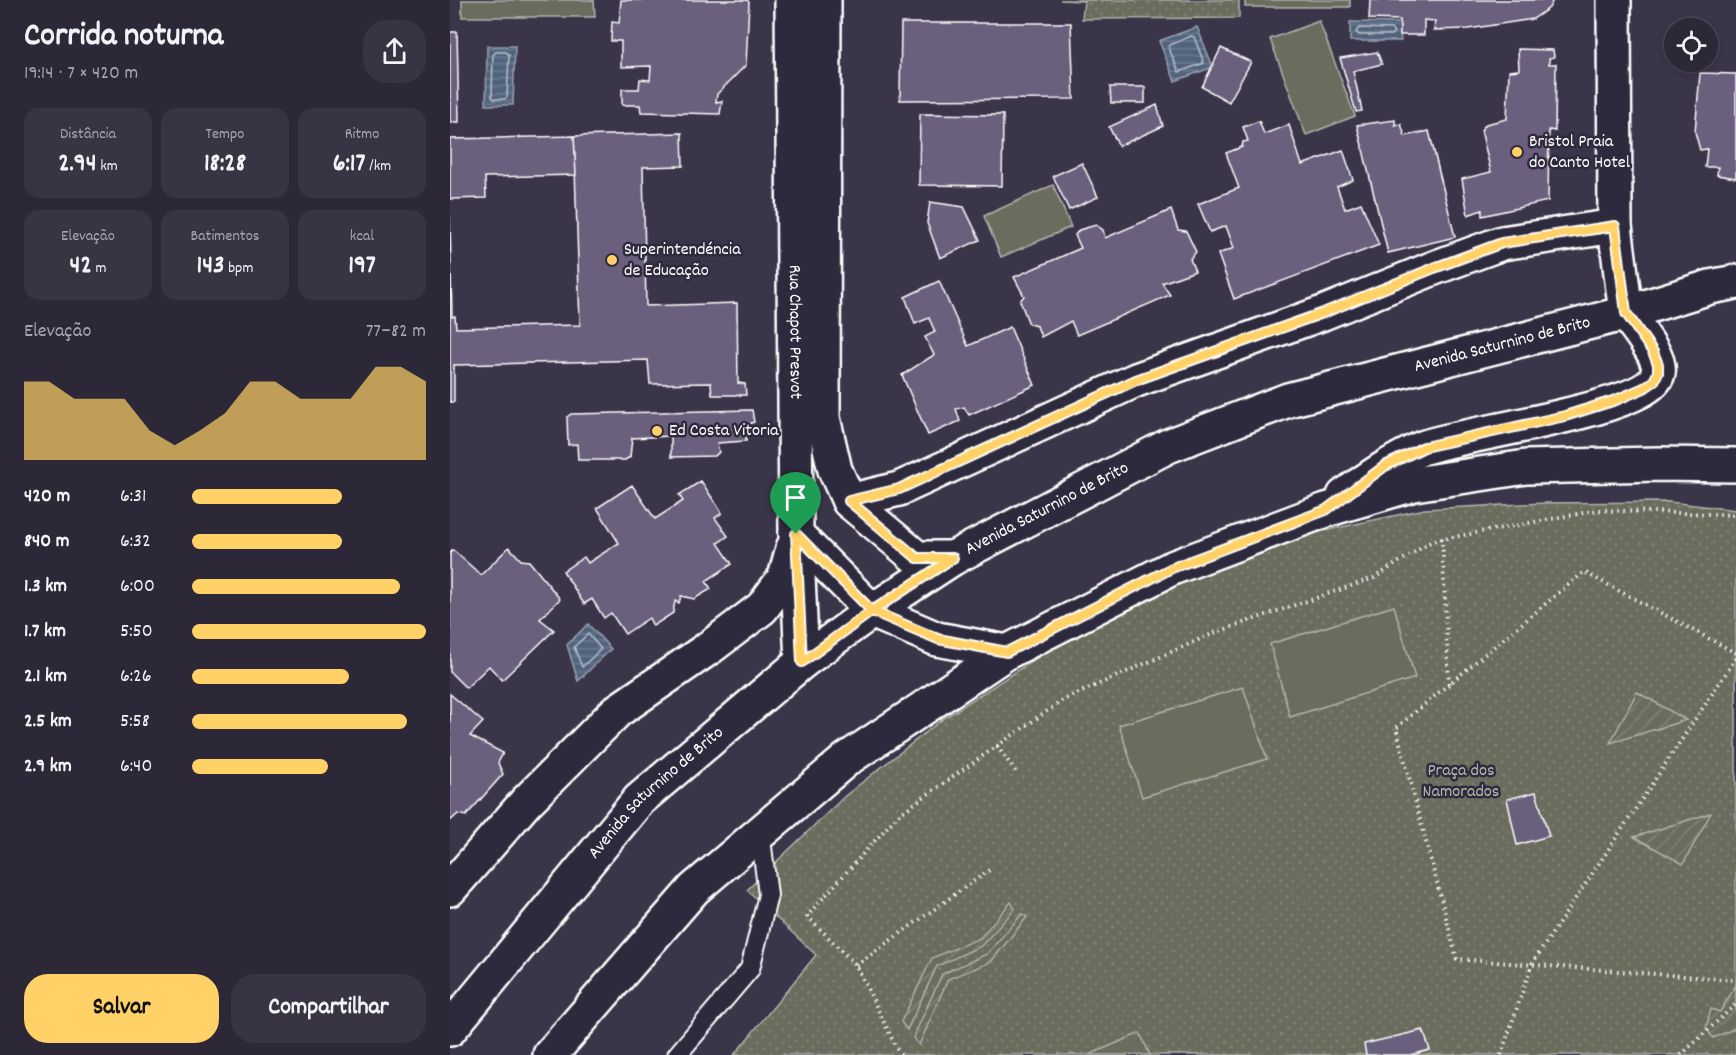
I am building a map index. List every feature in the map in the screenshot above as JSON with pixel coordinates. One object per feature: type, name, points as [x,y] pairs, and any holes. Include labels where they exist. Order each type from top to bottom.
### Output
[{"type":"main road","name":"Rua Chapot Presvot","points":[[792,0],[796,534],[802,662]]},
{"type":"main road","name":"Rua Chapot Presvot","points":[[824,0],[823,418],[835,470],[849,501],[917,558],[953,558]]},
{"type":"main road","points":[[1326,510],[1385,466],[1424,447],[1565,416],[1616,400],[1654,381],[1658,373],[1658,364],[1653,352],[1626,313],[1615,226],[1614,0]]},
{"type":"main road","points":[[849,501],[899,489],[1136,380],[1323,313],[1502,243],[1615,226]]},
{"type":"main road","name":"Avenida Saturnino de Brito","points":[[450,1029],[639,800],[802,662],[872,611],[953,558],[1168,446],[1288,400],[1626,313],[1710,287],[1736,282]]},
{"type":"main road","points":[[550,1055],[694,889],[847,759],[1007,652],[1172,568],[1326,510],[1414,484],[1526,467],[1736,465]]},
{"type":"main road","points":[[450,889],[526,802],[617,711],[709,648],[762,608],[784,577],[796,534],[872,611],[938,639],[1007,652]]},
{"type":"lane","points":[[678,1055],[750,969],[768,895],[760,831]]},
{"type":"path","points":[[900,1055],[856,965],[807,916],[898,815],[1063,700],[1214,633],[1374,578],[1432,541],[1442,538],[1599,510],[1736,515]]},
{"type":"path","points":[[1442,538],[1449,684]]},
{"type":"path","points":[[1736,653],[1584,572],[1396,728],[1457,959],[1736,980]]},
{"type":"path","points":[[1502,1055],[1532,964],[1736,658]]},
{"type":"path","points":[[997,746],[1016,772]]},
{"type":"path","points":[[856,965],[992,868]]},
{"type":"path","points":[[1681,1055],[1736,1004]]},
{"type":"green space","points":[[462,0],[594,0],[595,17],[462,17]]},
{"type":"green space","points":[[1060,0],[1239,0],[1239,18],[1082,19],[1084,1]]},
{"type":"green space","points":[[1245,0],[1350,0],[1350,7],[1245,7]]},
{"type":"green space","points":[[1319,21],[1355,116],[1306,135],[1270,39]]},
{"type":"green space","points":[[1053,185],[1071,227],[1001,257],[984,216]]},
{"type":"green space","name":"Praça dos Namorados","points":[[1669,502],[1736,510],[1736,1055],[734,1055],[816,955],[747,890],[846,795],[944,718],[1046,652],[1145,596],[1258,545],[1425,509],[1545,503]]},
{"type":"green space","points":[[1394,606],[1415,678],[1290,717],[1270,644]]},
{"type":"green space","points":[[1243,687],[1267,759],[1142,797],[1119,725]]},
{"type":"green space","points":[[1637,692],[1686,720],[1610,743]]},
{"type":"green space","points":[[1711,813],[1683,864],[1634,837]]},
{"type":"green space","points":[[1011,902],[1015,909],[981,946],[937,966],[907,1030],[901,1022],[932,958],[980,938]]},
{"type":"green space","points":[[1022,914],[1027,917],[991,962],[948,979],[919,1045],[913,1038],[942,974],[987,954]]},
{"type":"green space","points":[[1736,985],[1736,1028],[1713,1038],[1706,1028],[1711,1009],[1720,1012]]},
{"type":"green space","points":[[1140,1033],[1150,1055],[1089,1055]]},
{"type":"water","points":[[1350,22],[1399,23],[1401,41],[1350,41]]},
{"type":"water","points":[[1197,27],[1213,67],[1175,81],[1159,41]]},
{"type":"water","points":[[487,46],[515,46],[513,105],[486,105]]},
{"type":"water","points":[[588,624],[611,649],[578,681],[567,645]]},
{"type":"building","points":[[621,0],[747,0],[749,2],[746,65],[717,94],[716,102],[722,101],[720,114],[641,112],[640,105],[622,105],[622,89],[639,89],[640,79],[650,80],[651,66],[621,67],[621,41],[611,41],[612,22],[619,23]]},
{"type":"building","points":[[1370,0],[1553,0],[1549,8],[1533,19],[1468,29],[1434,30],[1435,21],[1424,20],[1424,35],[1400,35],[1400,20],[1369,19]]},
{"type":"building","points":[[901,23],[1071,23],[1074,99],[900,100]]},
{"type":"building","points":[[450,32],[457,32],[459,122],[450,122]]},
{"type":"building","points":[[1221,48],[1251,62],[1229,102],[1202,87]]},
{"type":"building","name":"Bristol Praia do Canto Hotel","points":[[1518,49],[1553,50],[1554,57],[1549,58],[1549,64],[1556,64],[1555,131],[1549,130],[1548,201],[1482,216],[1482,210],[1468,215],[1462,179],[1491,172],[1481,130],[1486,124],[1507,119],[1509,71],[1519,70]]},
{"type":"building","points":[[1377,52],[1382,64],[1353,71],[1362,111],[1356,112],[1340,58]]},
{"type":"building","points":[[1700,73],[1736,74],[1736,178],[1717,175],[1718,167],[1705,167],[1707,149],[1700,150],[1695,132]]},
{"type":"building","points":[[1110,87],[1145,87],[1145,103],[1111,103]]},
{"type":"building","points":[[1157,105],[1163,126],[1119,146],[1109,127]]},
{"type":"building","points":[[920,114],[1003,115],[1002,186],[919,185]]},
{"type":"building","points":[[1395,120],[1395,125],[1401,124],[1405,136],[1429,131],[1455,237],[1388,253],[1357,125]]},
{"type":"building","points":[[1259,121],[1264,134],[1289,125],[1302,165],[1343,150],[1353,180],[1337,187],[1345,209],[1361,203],[1379,245],[1234,299],[1218,254],[1234,248],[1226,226],[1210,232],[1198,204],[1239,188],[1226,153],[1242,147],[1243,142],[1248,141],[1243,127]]},
{"type":"building","name":"Superintendéncia de Educação","points":[[682,133],[683,166],[643,167],[646,306],[737,303],[738,383],[745,384],[746,395],[712,395],[711,383],[650,384],[648,360],[454,365],[454,402],[450,402],[450,217],[452,317],[455,316],[456,328],[580,325],[574,136]]},
{"type":"building","points":[[574,136],[576,175],[485,177],[486,198],[450,199],[450,139]]},
{"type":"building","points":[[1082,163],[1098,197],[1069,210],[1053,176]]},
{"type":"building","points":[[930,202],[964,207],[980,240],[940,258],[927,223]]},
{"type":"building","points":[[1171,210],[1178,230],[1186,231],[1196,252],[1190,259],[1195,271],[1162,283],[1170,295],[1077,335],[1071,321],[1041,337],[1037,326],[1029,324],[1020,301],[1024,296],[1014,277],[1081,248],[1075,235],[1079,230],[1096,225],[1103,230],[1105,238]]},
{"type":"building","points":[[939,281],[968,346],[1010,327],[1035,385],[969,415],[964,407],[956,409],[960,421],[928,435],[902,375],[934,355],[925,337],[935,332],[929,318],[915,324],[905,297]]},
{"type":"building","name":"Ed Costa Vitoria","points":[[752,410],[754,422],[746,425],[746,441],[717,443],[719,452],[715,456],[671,457],[671,436],[632,438],[630,457],[625,460],[578,460],[577,444],[568,445],[567,417],[571,414]]},
{"type":"building","points":[[701,481],[722,513],[715,518],[728,536],[718,543],[732,564],[706,581],[711,589],[694,599],[681,596],[679,603],[675,601],[673,613],[653,626],[649,618],[625,634],[611,613],[604,618],[592,599],[584,604],[563,571],[584,557],[588,563],[619,543],[597,508],[632,485],[655,519],[683,501],[679,495]]},
{"type":"building","points":[[509,547],[521,560],[529,561],[560,599],[540,619],[554,630],[502,680],[489,666],[466,688],[450,672],[450,553],[453,550],[481,575]]},
{"type":"building","points":[[450,694],[483,722],[470,736],[503,753],[498,763],[503,774],[466,816],[458,814],[450,821]]},
{"type":"building","points":[[1536,792],[1549,836],[1517,845],[1507,799]]},
{"type":"building","points":[[1423,1030],[1430,1050],[1411,1055],[1366,1055],[1364,1044]]},
{"type":"place","name":"Bristol Praia do Canto Hotel","points":[[1517,152]]},
{"type":"place","name":"Superintendéncia de Educação","points":[[612,260]]},
{"type":"place","name":"Ed Costa Vitoria","points":[[657,431]]},
{"type":"route","points":[[796,534],[802,662],[872,611],[953,558],[917,558],[849,501],[899,489],[1136,380],[1323,313],[1502,243],[1615,226],[1626,313],[1653,352],[1658,364],[1658,373],[1654,381],[1616,400],[1565,416],[1424,447],[1385,466],[1326,510],[1172,568],[1007,652],[938,639],[872,611],[796,534]]}]
